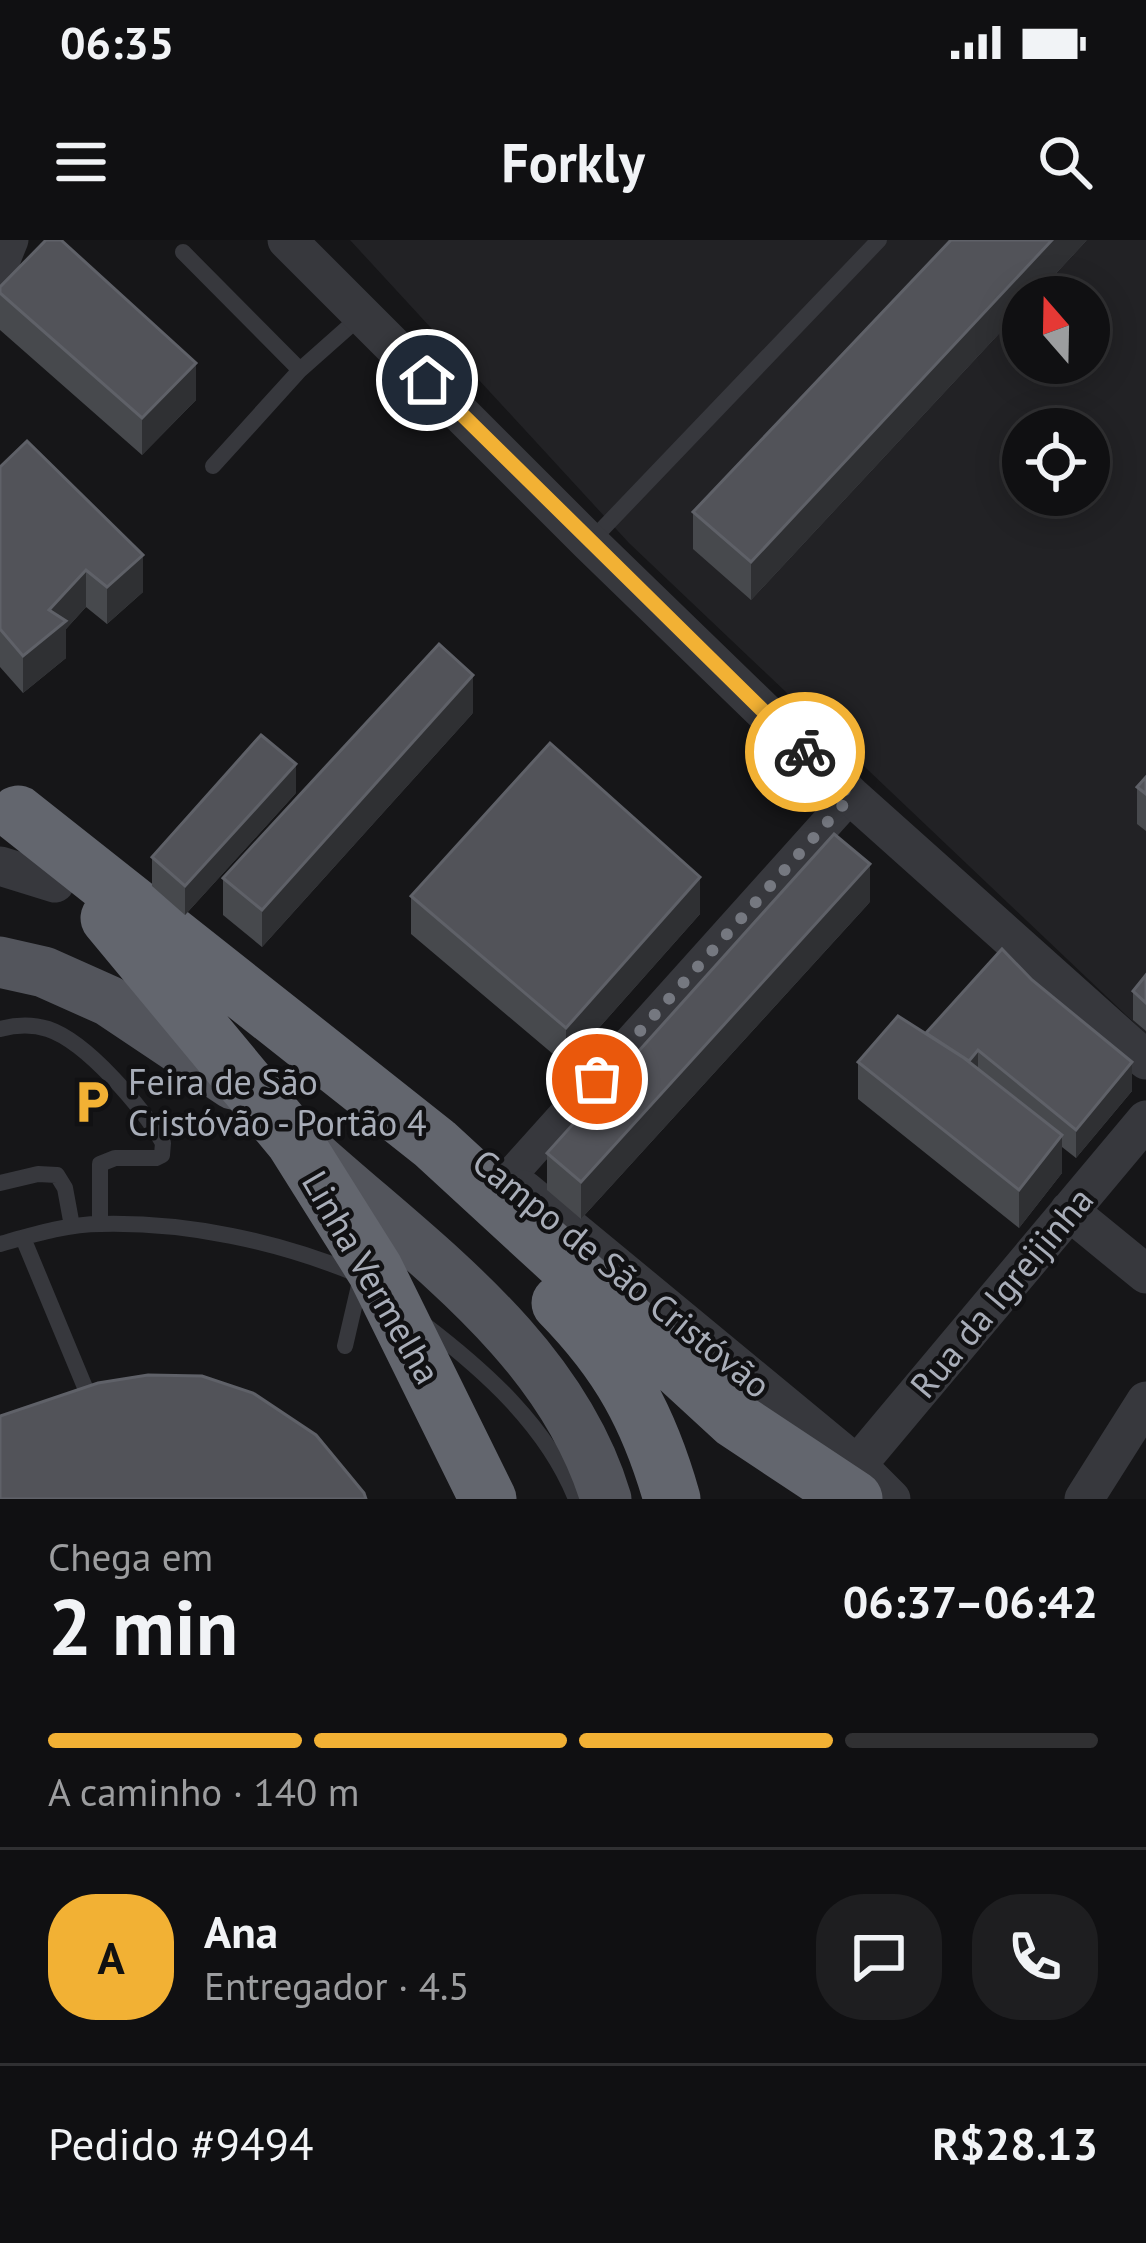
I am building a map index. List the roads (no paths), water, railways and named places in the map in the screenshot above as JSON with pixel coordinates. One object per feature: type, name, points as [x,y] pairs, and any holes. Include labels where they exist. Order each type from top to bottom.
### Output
[{"type":"highway","points":[[4,817],[435,1144],[735,1420],[786,1499]]},
{"type":"highway","name":"Linha Vermelha","points":[[4,817],[190,1028],[284,1147],[364,1272],[477,1499]]},
{"type":"highway","name":"Linha Vermelha","points":[[4,817],[198,1021],[294,1141],[375,1270],[488,1499]]},
{"type":"highway","points":[[55,883],[503,1245],[595,1339],[634,1396],[672,1499]]},
{"type":"highway","points":[[735,1420],[855,1482]]},
{"type":"main road","points":[[0,962],[44,972],[109,1001],[224,1076],[494,1316],[547,1382],[580,1438],[599,1497]]},
{"type":"street","points":[[0,270],[12,240]]},
{"type":"street","points":[[287,240],[851,796],[1146,1060]]},
{"type":"street","points":[[508,1178],[851,796]]},
{"type":"street","points":[[4,817],[55,883]]},
{"type":"street","name":"Campo de São Cristóvão","points":[[4,817],[53,824],[508,1178],[855,1482],[891,1499]]},
{"type":"street","name":"Rua da Igreijinha","points":[[855,1482],[1146,1120]]},
{"type":"street","points":[[1069,1211],[1146,1274]]},
{"type":"street","points":[[1084,1499],[1146,1401]]},
{"type":"lane","points":[[590,543],[879,240]]},
{"type":"lane","points":[[183,252],[301,370]]},
{"type":"lane","points":[[213,466],[301,370],[362,315]]},
{"type":"lane","points":[[0,1029],[34,1026],[52,1030],[124,1091],[160,1136],[164,1150],[157,1158],[116,1158],[100,1164],[100,1223]]},
{"type":"lane","points":[[0,1183],[56,1175],[65,1188],[72,1226]]},
{"type":"lane","points":[[0,1244],[100,1223],[222,1234],[312,1256],[362,1276],[480,1367],[599,1497]]},
{"type":"lane","points":[[312,1256],[371,1236],[404,1236]]},
{"type":"lane","points":[[23,1238],[95,1412],[114,1410]]},
{"type":"lane","points":[[345,1346],[362,1276]]},
{"type":"place","name":"Feira de São Cristóvão - Portão 4","points":[[92,1102]]}]
